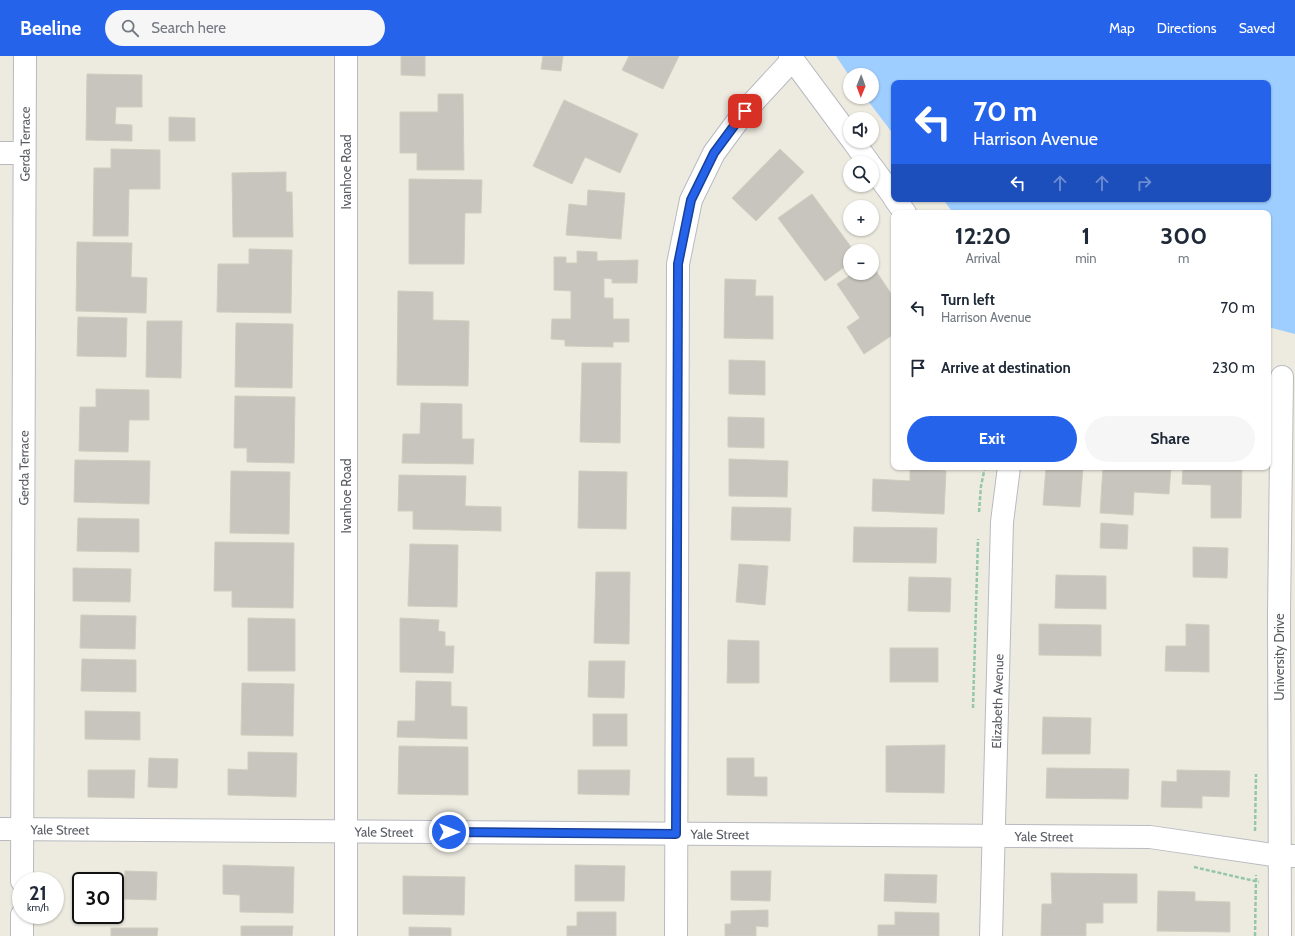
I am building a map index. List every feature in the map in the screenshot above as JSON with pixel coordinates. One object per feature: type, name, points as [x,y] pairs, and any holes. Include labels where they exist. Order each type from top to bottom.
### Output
[{"type":"street","name":"Gerda Terrace","points":[[22,872],[25,56]]},
{"type":"street","name":"Ivanhoe Road","points":[[346,56],[346,936]]},
{"type":"street","points":[[676,936],[678,264],[691,200],[714,153],[745,111],[791,57],[843,128]]},
{"type":"street","points":[[0,153],[24,153]]},
{"type":"street","points":[[879,176],[891,193]]},
{"type":"street","name":"University Drive","points":[[1280,936],[1288,856],[1287,615],[1282,377]]},
{"type":"street","name":"Elizabeth Avenue","points":[[991,936],[1002,522],[1009,470]]},
{"type":"street","name":"Yale Street","points":[[0,829],[1150,837],[1288,856]]},
{"type":"street","points":[[22,924],[22,936]]},
{"type":"path","points":[[1187,866],[1262,883]]},
{"type":"path","points":[[1255,936],[1256,871]]},
{"type":"water","points":[[836,56],[1295,56],[1295,334],[1271,328],[1271,210],[951,210],[945,202],[1271,202],[1271,80],[891,80],[891,131],[879,115],[879,112],[876,112],[870,104],[879,104],[879,68],[844,68]]},
{"type":"building","points":[[401,56],[425,56],[425,76],[401,75]]},
{"type":"building","points":[[543,56],[563,56],[561,71],[541,69]]},
{"type":"building","points":[[629,56],[679,56],[663,89],[622,70]]},
{"type":"building","points":[[87,74],[142,75],[142,107],[116,107],[115,124],[132,125],[132,141],[86,140]]},
{"type":"building","points":[[438,94],[463,94],[464,170],[417,170],[417,153],[400,153],[400,112],[438,112]]},
{"type":"building","points":[[564,100],[638,134],[620,173],[585,157],[572,184],[533,166]]},
{"type":"building","points":[[169,117],[195,118],[195,141],[169,141]]},
{"type":"building","points":[[111,149],[160,150],[160,189],[129,189],[128,236],[93,236],[94,168],[111,168]]},
{"type":"building","points":[[780,149],[804,172],[756,221],[732,198]]},
{"type":"building","points":[[286,172],[286,192],[292,192],[293,237],[233,237],[232,173]]},
{"type":"building","points":[[409,179],[482,180],[481,213],[465,213],[464,264],[409,264]]},
{"type":"building","points":[[588,190],[625,193],[621,239],[566,235],[569,204],[587,206]]},
{"type":"building","points":[[812,194],[849,244],[843,244],[843,268],[825,281],[778,218]]},
{"type":"building","points":[[77,242],[132,243],[131,277],[147,278],[146,313],[76,311]]},
{"type":"building","points":[[249,249],[292,250],[291,313],[217,312],[218,264],[249,264]]},
{"type":"building","points":[[577,251],[597,252],[597,261],[638,260],[637,283],[612,283],[612,279],[604,278],[604,298],[613,298],[613,319],[629,319],[629,342],[613,342],[613,347],[565,346],[565,340],[551,339],[552,319],[571,319],[571,291],[554,290],[554,257],[566,257],[566,263],[577,263]]},
{"type":"building","points":[[879,276],[891,294],[891,336],[864,354],[847,327],[860,318],[837,284],[843,280],[879,280]]},
{"type":"building","points":[[725,279],[756,280],[755,296],[773,296],[773,339],[724,338]]},
{"type":"building","points":[[398,291],[433,292],[433,320],[469,321],[468,386],[397,385]]},
{"type":"building","points":[[78,317],[127,318],[126,357],[77,356]]},
{"type":"building","points":[[147,321],[182,321],[181,378],[146,377]]},
{"type":"building","points":[[236,323],[293,324],[292,388],[235,387]]},
{"type":"building","points":[[729,360],[765,361],[765,395],[729,394]]},
{"type":"building","points":[[582,363],[621,363],[620,443],[580,442]]},
{"type":"building","points":[[96,389],[149,390],[149,420],[129,420],[128,452],[79,451],[80,407],[96,407]]},
{"type":"building","points":[[235,396],[295,397],[294,463],[247,462],[247,448],[234,448]]},
{"type":"building","points":[[421,403],[462,404],[462,439],[474,439],[473,464],[402,463],[403,434],[420,434]]},
{"type":"building","points":[[728,417],[764,418],[764,448],[728,447]]},
{"type":"building","points":[[729,459],[788,461],[787,497],[729,496]]},
{"type":"building","points":[[75,460],[150,461],[149,504],[74,502]]},
{"type":"building","points":[[910,470],[946,471],[944,514],[872,511],[873,479],[910,481]]},
{"type":"building","points":[[1046,470],[1083,470],[1080,507],[1043,505]]},
{"type":"building","points":[[1103,470],[1171,470],[1169,494],[1134,492],[1133,515],[1100,513]]},
{"type":"building","points":[[1183,470],[1242,470],[1241,518],[1211,518],[1211,485],[1182,484]]},
{"type":"building","points":[[231,471],[290,472],[289,534],[230,533]]},
{"type":"building","points":[[579,471],[627,472],[626,529],[578,528]]},
{"type":"building","points":[[399,475],[466,476],[465,506],[501,507],[501,531],[413,529],[413,511],[398,511]]},
{"type":"building","points":[[732,507],[791,508],[790,541],[731,540]]},
{"type":"building","points":[[78,518],[139,519],[139,552],[77,551]]},
{"type":"building","points":[[1101,523],[1128,525],[1127,549],[1100,548]]},
{"type":"building","points":[[854,527],[937,528],[936,563],[853,562]]},
{"type":"building","points":[[215,542],[294,543],[293,608],[232,607],[232,591],[214,591]]},
{"type":"building","points":[[410,544],[458,545],[457,607],[408,606]]},
{"type":"building","points":[[1193,547],[1228,548],[1227,578],[1193,577]]},
{"type":"building","points":[[739,564],[768,566],[765,605],[736,602]]},
{"type":"building","points":[[73,568],[131,569],[130,602],[73,601]]},
{"type":"building","points":[[596,572],[630,572],[629,644],[594,643]]},
{"type":"building","points":[[1056,575],[1106,576],[1106,609],[1055,608]]},
{"type":"building","points":[[909,577],[951,578],[950,612],[908,611]]},
{"type":"building","points":[[81,615],[136,616],[135,649],[80,648]]},
{"type":"building","points":[[248,618],[295,619],[295,671],[248,671]]},
{"type":"building","points":[[400,618],[439,620],[438,631],[445,632],[445,646],[454,646],[453,673],[400,672]]},
{"type":"building","points":[[1039,624],[1101,625],[1101,656],[1039,655]]},
{"type":"building","points":[[1186,624],[1209,625],[1209,672],[1165,671],[1166,646],[1186,646]]},
{"type":"building","points":[[728,640],[759,641],[759,683],[727,683]]},
{"type":"building","points":[[890,648],[938,648],[938,682],[890,682]]},
{"type":"building","points":[[82,659],[136,660],[136,692],[81,691]]},
{"type":"building","points":[[589,661],[625,661],[624,698],[588,697]]},
{"type":"building","points":[[416,681],[451,682],[451,706],[467,707],[467,739],[397,737],[398,721],[415,721]]},
{"type":"building","points":[[242,683],[294,684],[293,736],[241,735]]},
{"type":"building","points":[[85,711],[140,712],[140,740],[85,739]]},
{"type":"building","points":[[593,714],[627,714],[627,746],[593,746]]},
{"type":"building","points":[[1043,717],[1091,718],[1090,754],[1042,754]]},
{"type":"building","points":[[945,745],[944,793],[886,792],[886,746]]},
{"type":"building","points":[[399,746],[468,747],[468,795],[398,794]]},
{"type":"building","points":[[248,752],[297,753],[296,797],[228,795],[228,769],[248,770]]},
{"type":"building","points":[[149,758],[178,759],[177,788],[148,787]]},
{"type":"building","points":[[727,758],[754,758],[754,777],[767,777],[767,796],[727,795]]},
{"type":"building","points":[[1047,768],[1129,769],[1128,799],[1046,798]]},
{"type":"building","points":[[88,770],[135,770],[134,798],[88,797]]},
{"type":"building","points":[[578,770],[630,770],[629,795],[578,794]]},
{"type":"building","points":[[1177,770],[1230,771],[1229,797],[1202,796],[1202,808],[1161,807],[1162,781],[1177,782]]},
{"type":"building","points":[[223,865],[294,867],[293,913],[240,912],[240,895],[223,894]]},
{"type":"building","points":[[575,865],[625,866],[624,901],[575,901]]},
{"type":"building","points":[[125,871],[157,872],[156,900],[124,899]]},
{"type":"building","points":[[731,871],[771,871],[770,901],[731,900]]},
{"type":"building","points":[[1051,873],[1137,874],[1137,903],[1103,903],[1103,923],[1086,923],[1086,936],[1041,936],[1042,904],[1052,904]]},
{"type":"building","points":[[885,874],[937,875],[936,903],[884,901]]},
{"type":"building","points":[[403,876],[465,877],[464,915],[403,914]]},
{"type":"building","points":[[1158,891],[1195,892],[1195,901],[1230,902],[1230,932],[1157,931]]},
{"type":"building","points":[[768,910],[768,927],[756,926],[756,936],[725,936],[725,924],[731,924],[731,911]]},
{"type":"building","points":[[577,912],[616,912],[616,936],[567,936],[567,926],[577,926]]},
{"type":"building","points":[[895,912],[939,913],[939,936],[878,936],[878,925],[895,925]]},
{"type":"building","points":[[241,926],[293,926],[292,936],[241,936]]},
{"type":"building","points":[[409,927],[451,928],[451,936],[409,936]]},
{"type":"building","points":[[111,928],[158,928],[157,936],[111,936]]},
{"type":"route","points":[[449,832],[676,834],[678,264],[691,200],[714,153],[745,111]]}]
